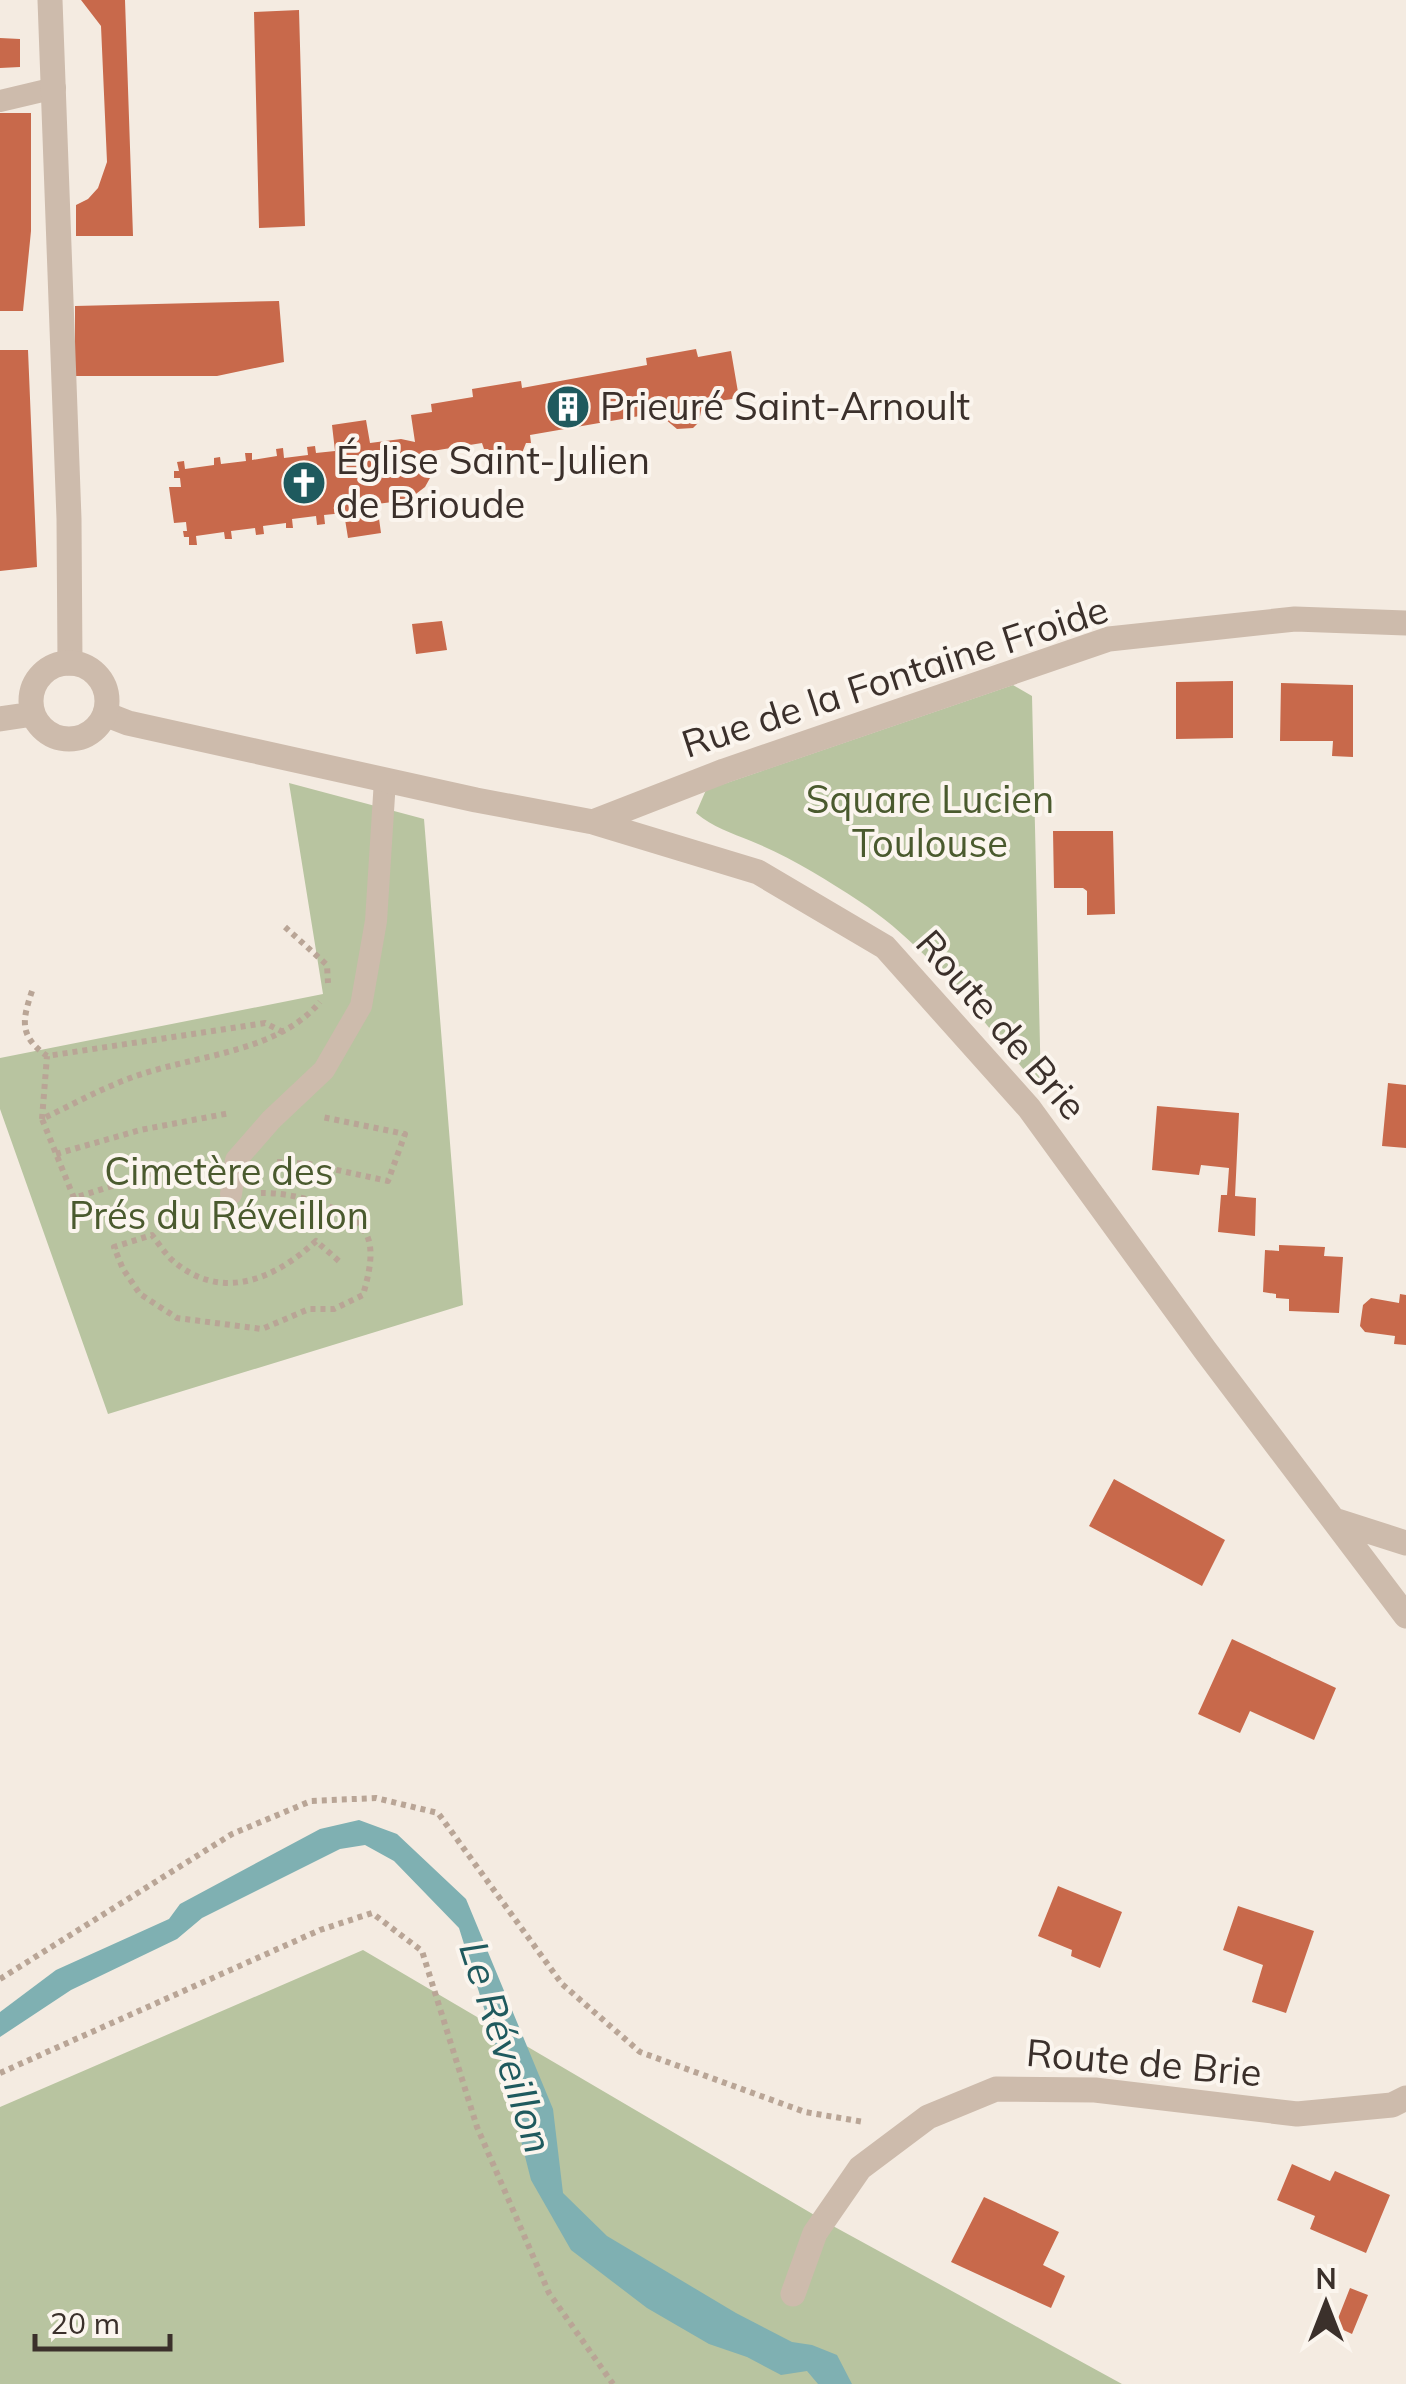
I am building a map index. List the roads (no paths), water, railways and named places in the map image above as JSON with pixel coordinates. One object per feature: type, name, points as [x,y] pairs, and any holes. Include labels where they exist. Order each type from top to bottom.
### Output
[{"type":"street","points":[[50,0],[69,520],[70,663]]},
{"type":"street","name":"Rue de la Fontaine Froide","points":[[593,822],[724,771],[1110,639],[1295,619],[1406,623]]},
{"type":"street","points":[[70,663],[92,671],[100,680],[106,690],[105,714],[93,731],[74,739],[61,739],[49,734],[33,714],[30,702],[38,679],[58,664],[70,663]]},
{"type":"street","points":[[0,719],[33,714]]},
{"type":"street","name":"Route de Brie","points":[[105,714],[128,723],[385,780],[593,822],[758,872],[885,947],[1029,1108],[1406,1616]]},
{"type":"street","points":[[1337,1522],[1406,1543]]},
{"type":"street","name":"Route de Brie","points":[[793,2294],[815,2233],[860,2168],[928,2117],[996,2089],[1095,2090],[1296,2114],[1392,2105],[1406,2098]]},
{"type":"lane","points":[[0,100],[55,88]]},
{"type":"lane","points":[[231,1194],[236,1160],[324,1070],[361,1006],[376,921],[385,780]]},
{"type":"water","name":"Le Réveillon","points":[[359,1820],[397,1834],[466,1899],[553,2109],[563,2193],[607,2236],[736,2313],[792,2342],[837,2355],[852,2384],[818,2384],[807,2371],[781,2375],[747,2357],[709,2344],[647,2308],[571,2250],[531,2180],[502,2066],[459,1928],[394,1861],[365,1845],[340,1849],[202,1918],[177,1939],[71,1990],[0,2037],[0,2012],[56,1970],[169,1919],[180,1904],[320,1829]]},
{"type":"place","name":"Prieuré Saint-Arnoult","points":[[568,407]]},
{"type":"place","name":"Église Saint-Julien de Brioude","points":[[304,483]]},
{"type":"park label","name":"Square Lucien Toulouse","points":[[930,822]]},
{"type":"park label","name":"Cimetère des Prés du Réveillon","points":[[219,1194]]}]
